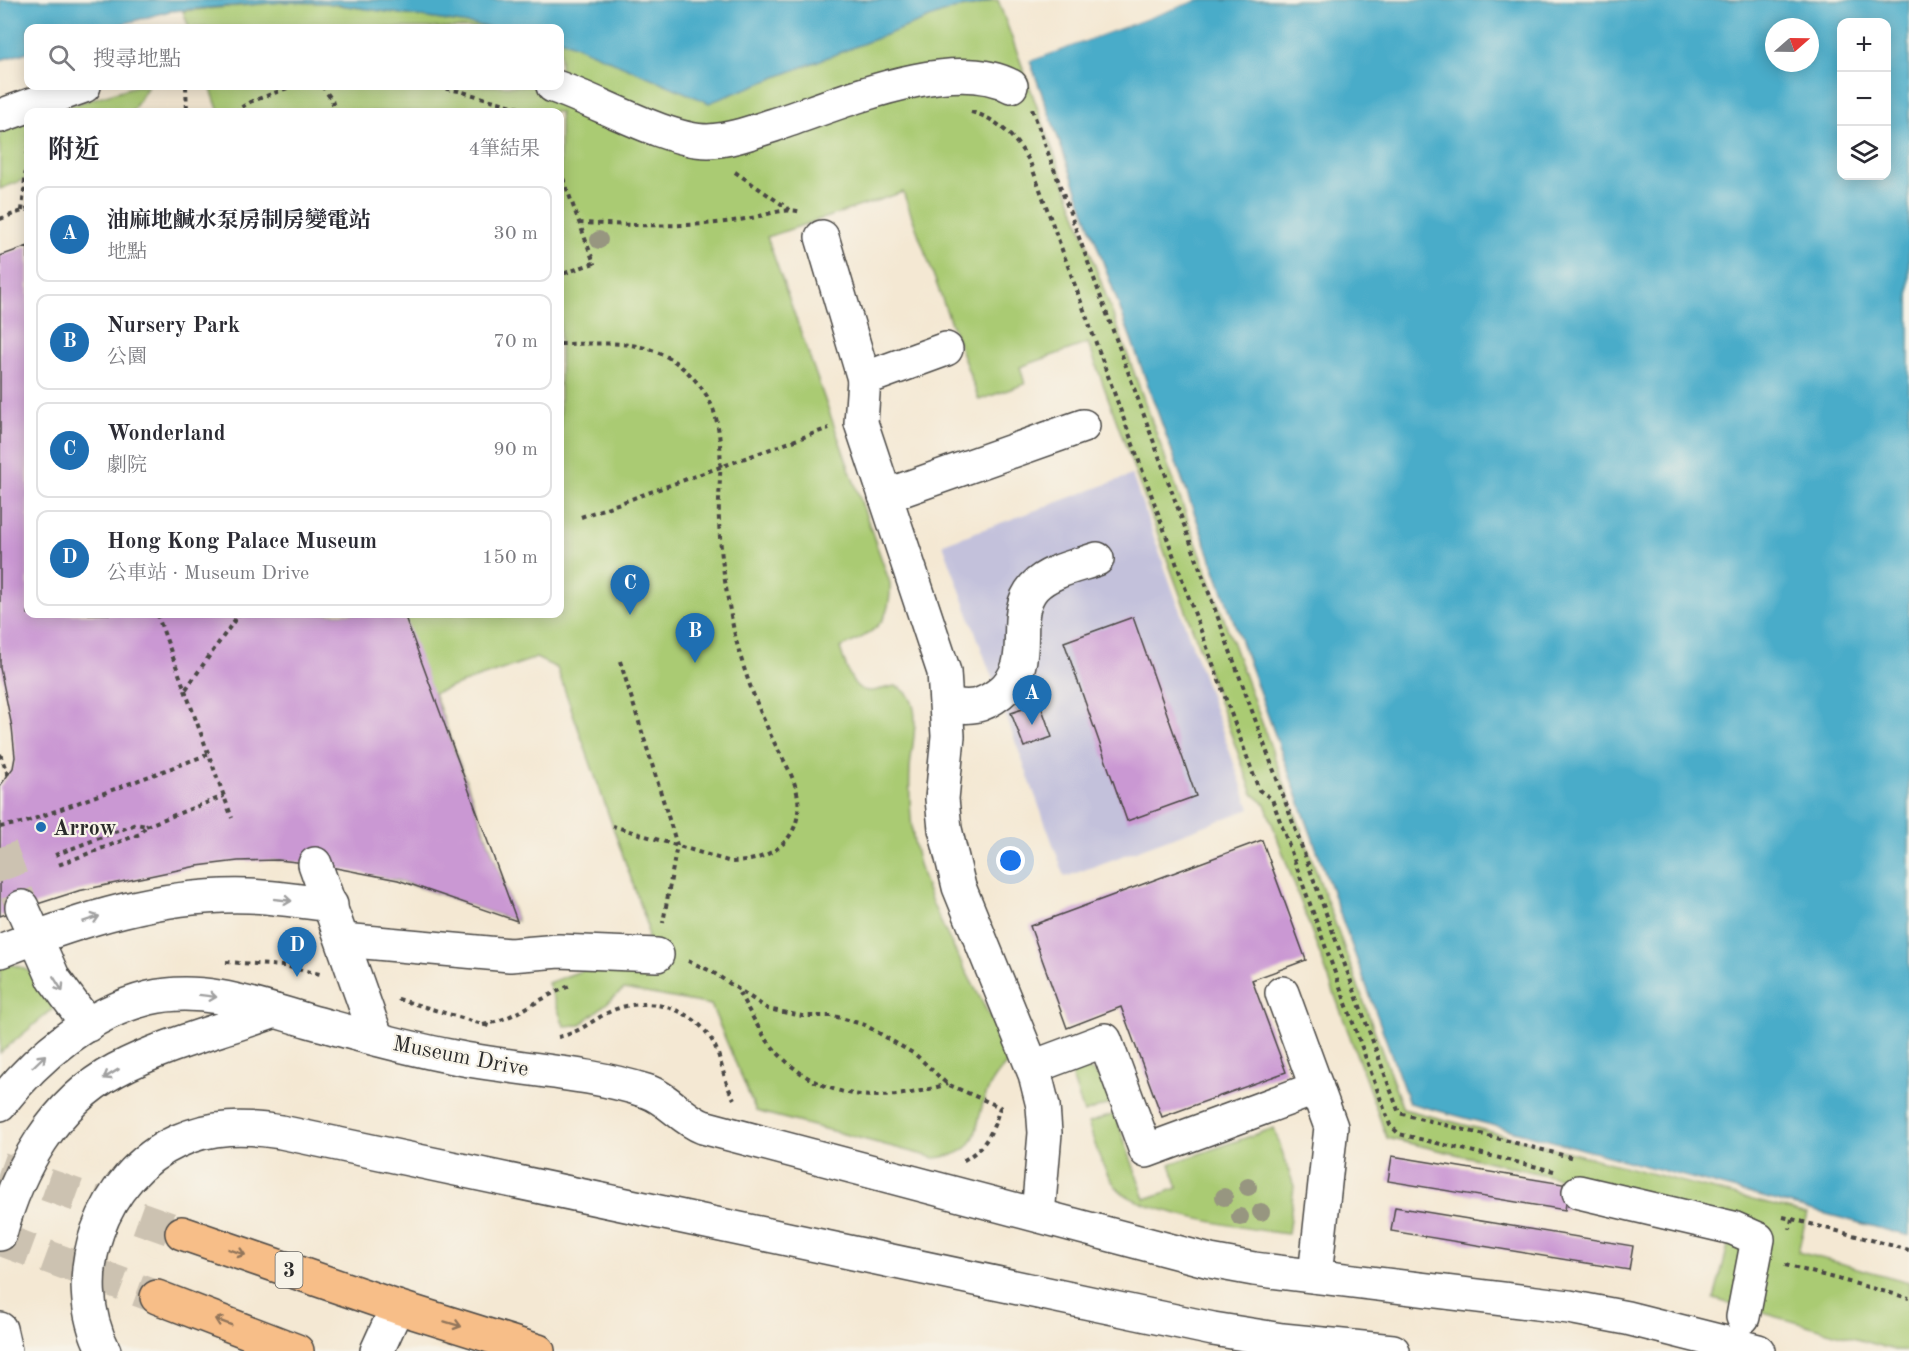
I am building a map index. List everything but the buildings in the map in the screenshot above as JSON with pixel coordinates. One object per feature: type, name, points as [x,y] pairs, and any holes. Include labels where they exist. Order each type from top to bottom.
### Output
[{"type":"highway","name":"3","points":[[182,1233],[397,1307],[538,1351]]},
{"type":"highway","points":[[157,1297],[297,1351]]},
{"type":"street","points":[[563,90],[671,134],[705,141],[738,137],[910,81],[966,74],[991,77],[1011,86]]},
{"type":"street","points":[[0,116],[73,90]]},
{"type":"street","points":[[822,237],[864,379],[861,417],[865,438],[936,640],[944,672],[948,704],[942,799],[951,858],[959,887],[1033,1067],[1043,1106],[1045,1133],[1038,1215],[1210,1261],[1569,1307],[1627,1318],[1758,1351]]},
{"type":"street","points":[[864,379],[946,349]]},
{"type":"street","points":[[885,496],[1083,426]]},
{"type":"street","points":[[948,704],[975,707],[988,703],[1008,687],[1022,662],[1024,607],[1028,596],[1043,580],[1097,559]]},
{"type":"street","points":[[315,864],[377,1039]]},
{"type":"street","points":[[0,951],[110,913],[168,900],[248,896],[331,905]]},
{"type":"street","points":[[22,907],[54,979],[88,1025]]},
{"type":"street","points":[[343,940],[510,956],[559,951],[657,955]]},
{"type":"street","points":[[1282,993],[1331,1127],[1316,1276]]},
{"type":"street","name":"Museum Drive","points":[[0,1104],[17,1082],[46,1054],[88,1025],[115,1011],[150,998],[196,994],[235,999],[454,1058],[585,1078],[648,1091],[704,1127],[1038,1215]]},
{"type":"street","points":[[0,1234],[16,1184],[38,1145],[58,1119],[99,1082],[138,1061],[275,1011]]},
{"type":"street","points":[[1033,1067],[1105,1040],[1146,1150],[1317,1088]]},
{"type":"street","points":[[104,1351],[92,1319],[88,1293],[90,1257],[103,1215],[122,1186],[154,1155],[177,1142],[228,1127],[255,1127],[281,1132],[1213,1329],[1282,1340],[1393,1351]]},
{"type":"street","points":[[1582,1177],[1733,1228],[1758,1239],[1743,1317]]},
{"type":"street","points":[[378,1351],[397,1307]]},
{"type":"street","points":[[0,1329],[5,1351]]},
{"type":"path","points":[[1011,86],[1032,107],[1399,1113],[1582,1177]]},
{"type":"path","points":[[186,90],[187,108]]},
{"type":"path","points":[[240,108],[282,90]]},
{"type":"path","points":[[325,90],[332,100],[334,108]]},
{"type":"path","points":[[448,90],[493,99],[521,108]]},
{"type":"path","points":[[733,171],[791,210],[807,215],[814,221],[822,237]]},
{"type":"path","points":[[564,181],[594,262],[564,273]]},
{"type":"path","points":[[0,219],[22,211],[24,190]]},
{"type":"path","points":[[579,223],[696,226],[791,210]]},
{"type":"path","points":[[564,344],[607,342],[634,344],[660,352],[683,368],[701,388],[714,412],[721,438],[719,520],[722,564],[733,628],[748,681],[764,722],[794,780],[798,798],[798,815],[792,832],[781,846],[766,856],[750,862],[731,862],[613,826]]},
{"type":"path","points":[[581,517],[861,417]]},
{"type":"path","points":[[159,618],[232,819]]},
{"type":"path","points":[[185,689],[235,618]]},
{"type":"path","points":[[620,661],[677,845],[657,955],[696,964],[768,1009],[784,1014],[834,1016],[865,1025],[916,1055],[947,1084],[983,1102]]},
{"type":"path","points":[[0,754],[8,775]]},
{"type":"path","points":[[0,827],[26,822],[209,754]]},
{"type":"path","points":[[58,866],[140,834],[146,826],[224,796]]},
{"type":"path","points":[[55,855],[136,824],[146,826]]},
{"type":"path","points":[[483,1024],[499,1022],[552,993],[574,985]]},
{"type":"path","points":[[738,991],[769,1044],[800,1071],[833,1090],[851,1095],[890,1097],[947,1084]]},
{"type":"path","points":[[1781,1217],[1909,1250]]},
{"type":"path","points":[[1790,1231],[1792,1219]]},
{"type":"path","points":[[1781,1275],[1785,1253]]},
{"type":"path","points":[[1783,1265],[1909,1298]]},
{"type":"shaded area","points":[[1132,475],[1250,809],[1065,877],[943,544]]},
{"type":"green space","points":[[998,0],[1403,1109],[1807,1214],[1798,1252],[1909,1282],[1909,1351],[1898,1351],[1714,1299],[1729,1242],[1580,1183],[1387,1138],[1265,804],[1253,794],[1088,343],[1020,367],[1025,384],[979,400],[903,192],[767,237],[890,583],[890,597],[884,618],[871,632],[840,648],[850,676],[859,687],[872,691],[896,686],[906,692],[911,701],[915,723],[910,769],[910,799],[912,829],[918,860],[939,919],[1010,1060],[989,1089],[976,1132],[968,1147],[950,1156],[935,1158],[756,1111],[711,1005],[624,989],[580,1025],[564,1026],[548,983],[648,946],[647,924],[557,668],[536,658],[434,693],[517,921],[396,880],[365,872],[303,862],[271,860],[264,845],[372,769],[316,618],[564,618],[564,108],[218,108],[211,90],[564,90],[564,39],[953,9]]},
{"type":"green space","points":[[283,2],[326,3],[469,24],[188,24],[183,11]]},
{"type":"green space","points":[[123,90],[146,90],[134,108],[62,108]]},
{"type":"green space","points":[[24,122],[24,180],[0,189],[0,131]]},
{"type":"green space","points":[[0,965],[24,968],[37,978],[53,1009],[0,1053]]},
{"type":"green space","points":[[1078,1067],[1091,1071],[1100,1079],[1111,1103],[1084,1113],[1069,1068]]},
{"type":"green space","points":[[1115,1114],[1145,1199],[1178,1188],[1170,1164],[1274,1128],[1294,1186],[1288,1234],[1250,1229],[1174,1213],[1151,1206],[1119,1190],[1104,1167],[1088,1123]]},
{"type":"water","points":[[0,0],[992,0],[953,9],[709,103],[564,41],[564,24],[469,24],[326,3],[283,2],[170,11],[123,24],[24,24],[24,53],[0,60]]},
{"type":"water","points":[[1197,0],[1909,0],[1909,1236],[1409,1103],[1030,61]]},
{"type":"pier","points":[[1189,0],[1197,0],[1030,61],[1029,58]]},
{"type":"tunnel","points":[[0,847],[22,907]]},
{"type":"tunnel","points":[[0,1168],[182,1233]]},
{"type":"tunnel","points":[[0,1239],[157,1297]]},
{"type":"place","name":"Wonderland","points":[[630,615]]},
{"type":"place","name":"Nursery Park","points":[[695,663]]},
{"type":"place","name":"油麻地鹹水泵房制房變電站","points":[[1032,725]]},
{"type":"place","name":"Arrow","points":[[41,827]]},
{"type":"place","name":"Hong Kong Palace Museum","points":[[297,977]]}]
